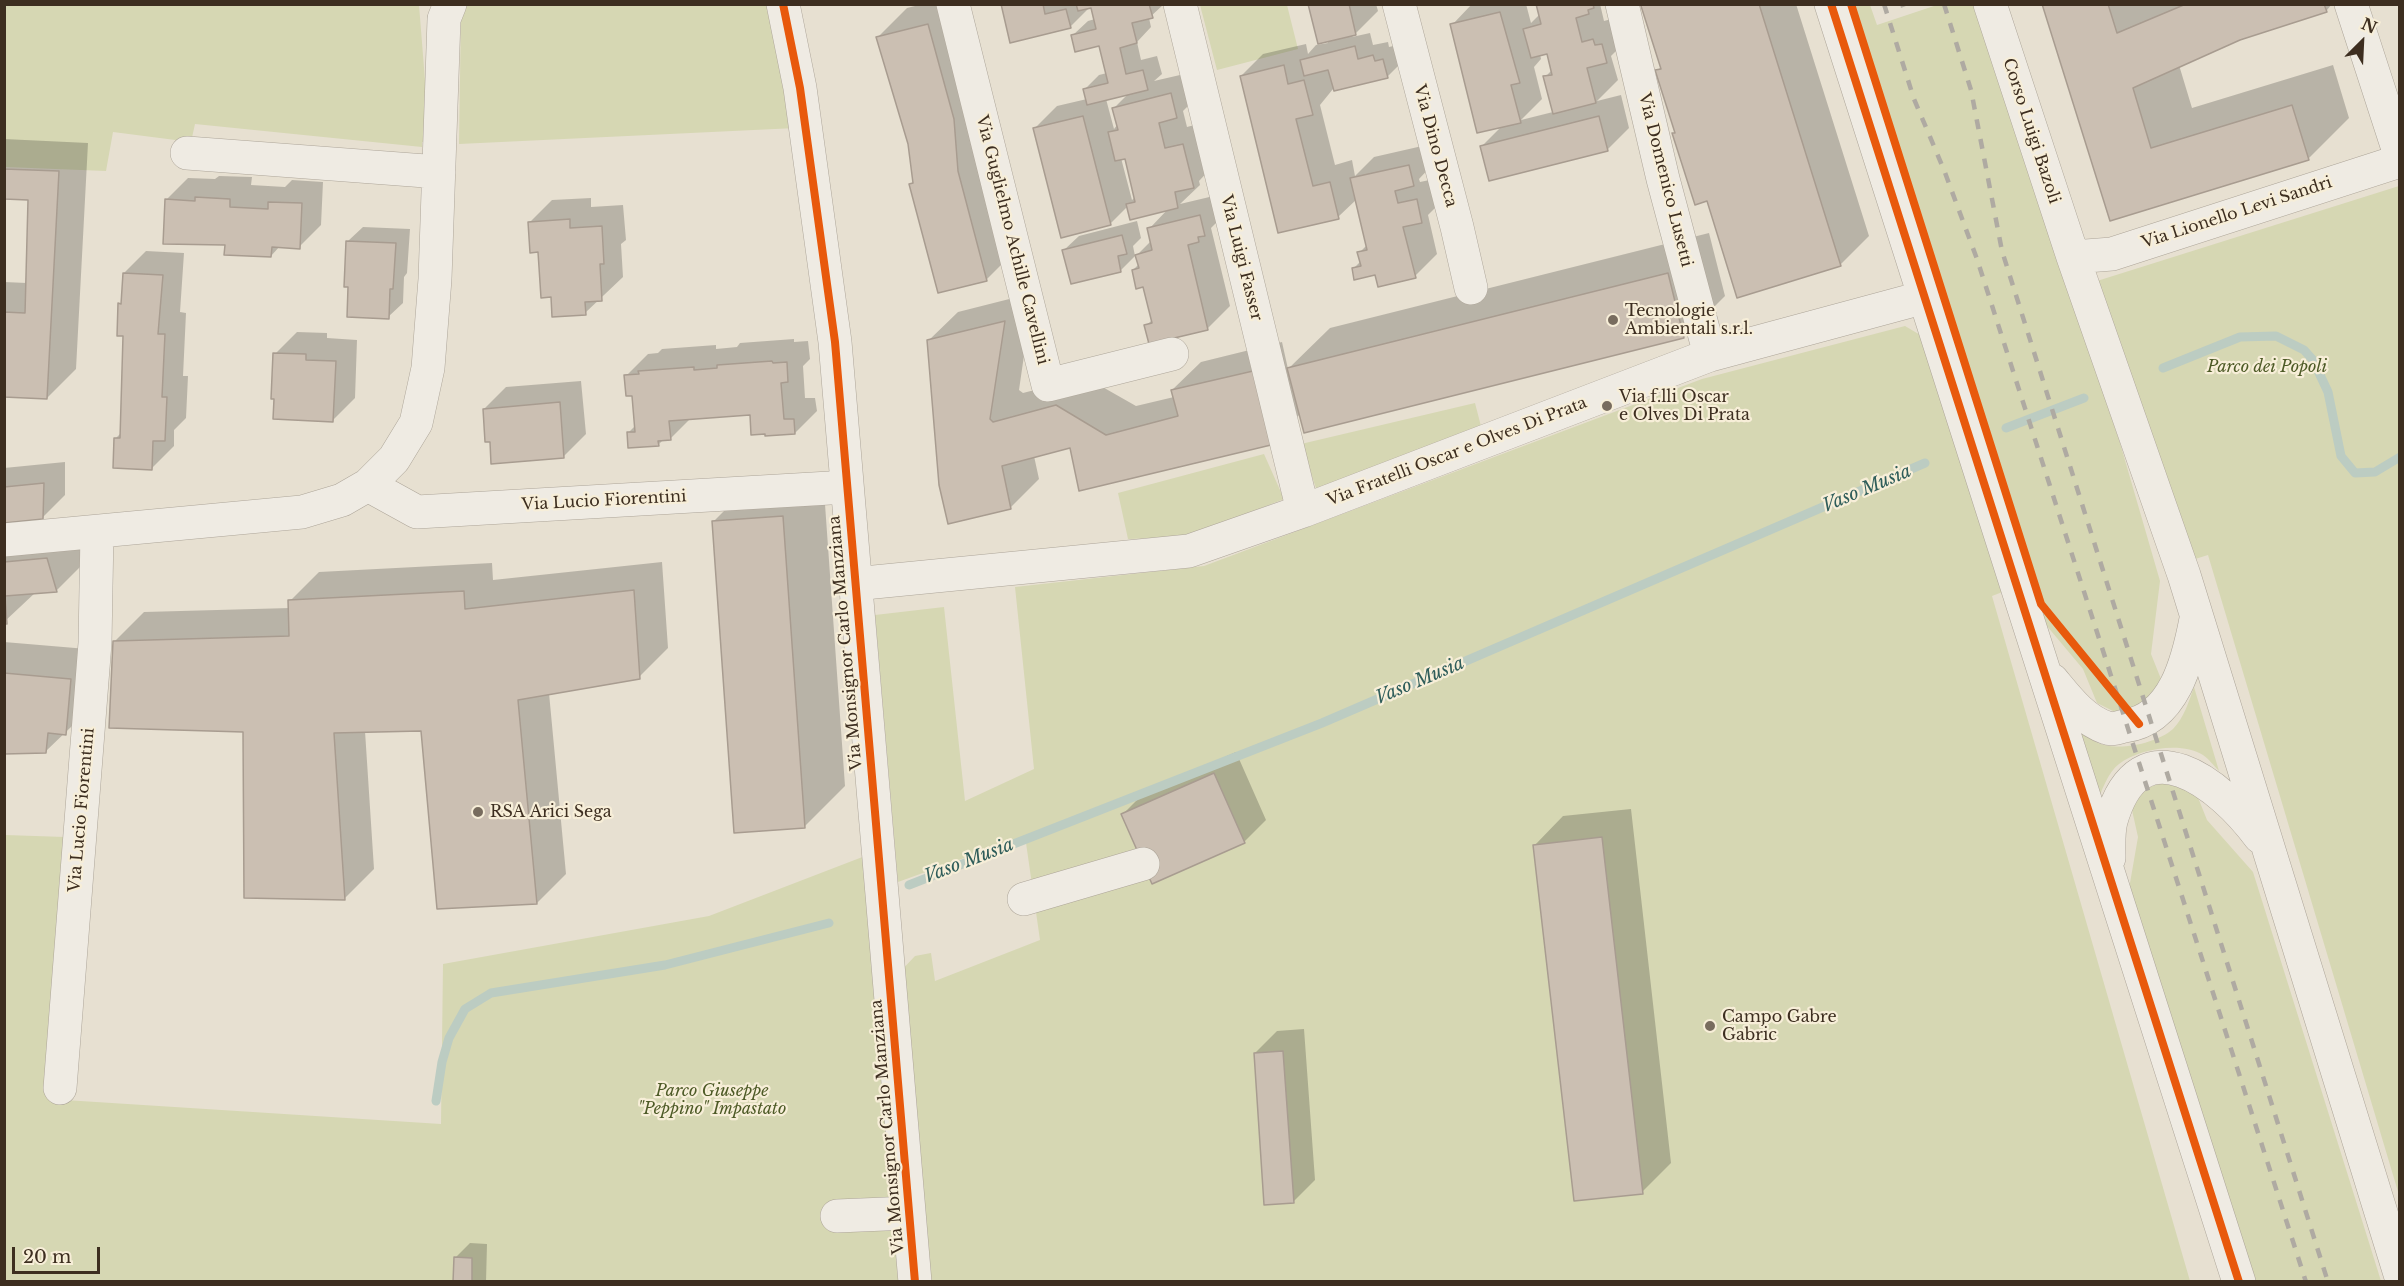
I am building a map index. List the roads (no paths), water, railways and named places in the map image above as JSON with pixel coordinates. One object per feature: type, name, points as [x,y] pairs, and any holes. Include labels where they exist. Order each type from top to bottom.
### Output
[{"type":"street","name":"Via Monsignor Carlo Manziana","points":[[783,4],[800,88],[835,342],[915,1281]]},
{"type":"street","name":"Via Guglielmo Achille Cavellini","points":[[953,4],[1048,385],[1172,354]]},
{"type":"street","name":"Via Luigi Fasser","points":[[1180,4],[1303,511]]},
{"type":"street","name":"Via Dino Decca","points":[[1399,4],[1471,288]]},
{"type":"street","name":"Via Domenico Lusetti","points":[[1622,4],[1663,179],[1710,355]]},
{"type":"street","points":[[1831,4],[2239,1281]]},
{"type":"street","name":"Corso Luigi Bazoli","points":[[1990,4],[2073,257],[2197,617],[2400,1274]]},
{"type":"street","points":[[2351,4],[2400,155]]},
{"type":"street","points":[[4,540],[302,512],[342,500],[368,485],[394,459],[416,423],[426,379],[435,279],[444,9]]},
{"type":"street","points":[[188,153],[439,172]]},
{"type":"street","name":"Via Lionello Levi Sandri","points":[[2073,257],[2112,254],[2344,191],[2400,160]]},
{"type":"street","name":"Via Fratelli Oscar e Olves Di Prata","points":[[854,584],[1190,551],[1303,511],[1710,355],[1925,297]]},
{"type":"street","name":"Via Lucio Fiorentini","points":[[368,485],[417,512],[847,487]]},
{"type":"street","name":"Via Lucio Fiorentini","points":[[60,1088],[95,643],[97,532]]},
{"type":"street","points":[[2044,669],[2071,703],[2087,717],[2108,729],[2139,724],[2161,708],[2176,685],[2189,656],[2197,617]]},
{"type":"street","points":[[2108,870],[2110,823],[2122,794],[2135,776],[2154,768],[2178,768],[2215,789],[2247,820],[2268,849]]},
{"type":"street","points":[[1024,899],[1143,864]]},
{"type":"street","points":[[837,1216],[909,1213]]},
{"type":"waterway","name":"Vaso Musia","points":[[2163,368],[2240,337],[2276,336],[2304,350],[2313,360],[2328,392],[2341,456],[2355,473],[2375,472],[2400,457]]},
{"type":"waterway","name":"Vaso Musia","points":[[2006,428],[2084,398]]},
{"type":"waterway","name":"Vaso Musia","points":[[909,885],[1322,723],[1925,463]]},
{"type":"waterway","name":"Vaso Musia","points":[[436,1101],[442,1062],[449,1038],[465,1009],[491,993],[665,965],[829,923]]},
{"type":"railway","points":[[1884,4],[1914,99],[1944,170],[1977,259],[2306,1282]]},
{"type":"railway","points":[[1944,4],[1971,90],[2002,251],[2328,1282]]},
{"type":"place","name":"Tecnologie Ambientali s.r.l.","points":[[1613,320]]},
{"type":"place","name":"Via f.lli Oscar e Olves Di Prata","points":[[1607,406]]},
{"type":"place","name":"RSA Arici Sega","points":[[478,812]]},
{"type":"place","name":"Campo Gabre Gabric","points":[[1710,1026]]},
{"type":"park label","name":"Parco dei Popoli","points":[[2267,367]]},
{"type":"park label","name":"Parco Giuseppe \"Peppino\" Impastato","points":[[712,1100]]}]
